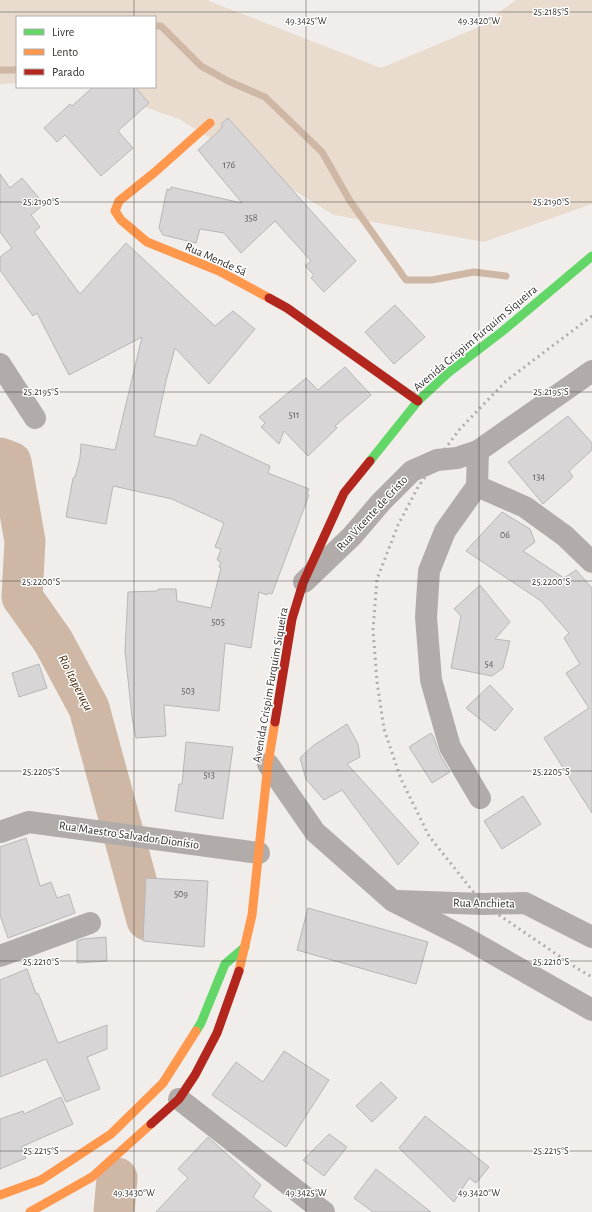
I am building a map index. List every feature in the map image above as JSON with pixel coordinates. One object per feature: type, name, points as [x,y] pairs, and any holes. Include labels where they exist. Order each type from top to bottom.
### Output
[{"type":"main road","name":"Rua Mende Sá","points":[[210,124],[120,201],[115,211],[120,220],[147,242],[219,271],[287,308],[418,401]]},
{"type":"main road","name":"Avenida Crispim Furquim Siqueira","points":[[30,1212],[92,1177],[179,1099],[196,1075],[216,1033],[239,970],[252,915],[268,764],[292,619],[302,583],[344,492],[418,401],[448,373],[504,330],[592,256]]},
{"type":"main road","points":[[0,1195],[41,1180],[111,1134],[163,1083],[201,1023],[225,964],[244,947]]},
{"type":"street","points":[[0,364],[35,418]]},
{"type":"street","name":"Rua Vicente de Cristo","points":[[302,583],[352,536],[381,502],[412,471],[437,460],[457,458],[478,451],[592,371]]},
{"type":"street","points":[[478,451],[477,486],[445,531],[429,571],[426,617],[431,680],[450,747],[480,798]]},
{"type":"street","points":[[477,486],[525,507],[565,536],[592,562]]},
{"type":"street","points":[[268,764],[315,832],[393,901],[464,938],[592,1010]]},
{"type":"street","name":"Rua Maestro Salvador Dionísio","points":[[0,832],[29,822],[259,853]]},
{"type":"street","name":"Rua Anchieta","points":[[393,901],[483,904],[525,903],[592,937]]},
{"type":"street","points":[[0,956],[90,923]]},
{"type":"street","points":[[179,1099],[324,1212]]},
{"type":"shaded area","points":[[0,0],[209,0],[381,68],[479,27],[516,0],[592,0],[592,204],[484,242],[334,215],[179,119],[89,88],[156,88],[156,16],[16,16],[16,83],[0,84]]},
{"type":"shaded area","points":[[117,1180],[128,1212],[101,1212]]},
{"type":"building","points":[[92,88],[136,88],[149,103],[118,131],[133,148],[101,176],[65,135],[57,142],[44,128],[70,104],[72,106]]},
{"type":"building","points":[[228,118],[356,261],[324,292],[311,278],[314,275],[305,266],[311,261],[275,221],[241,253],[224,233],[200,229],[196,243],[163,235],[159,228],[167,189],[171,190],[171,187],[242,203],[198,150],[218,132],[222,127],[222,123]]},
{"type":"building","points":[[0,174],[10,188],[22,178],[44,204],[31,215],[40,227],[34,232],[80,294],[126,243],[215,326],[233,311],[255,329],[209,384],[175,348],[154,436],[196,446],[201,434],[270,466],[268,473],[309,489],[307,494],[309,495],[272,594],[268,593],[267,595],[259,592],[251,648],[225,643],[219,711],[164,705],[166,736],[136,738],[132,717],[125,651],[128,592],[176,589],[177,601],[211,608],[221,568],[219,567],[221,562],[217,560],[221,549],[215,547],[224,523],[172,499],[113,486],[106,524],[66,517],[73,478],[75,477],[80,458],[81,444],[115,450],[142,337],[69,375],[37,313],[33,316],[0,270],[0,257],[12,248],[0,232]]},
{"type":"building","points":[[395,305],[425,337],[394,364],[365,332]]},
{"type":"building","points":[[345,367],[371,395],[335,426],[337,428],[308,456],[284,431],[279,444],[261,427],[265,423],[259,417],[306,378],[318,390]]},
{"type":"building","points":[[568,416],[592,443],[592,450],[569,471],[573,477],[543,504],[508,462]]},
{"type":"building","points":[[502,512],[530,529],[535,542],[523,551],[564,578],[576,570],[592,588],[592,813],[544,738],[589,708],[566,673],[580,664],[564,638],[569,633],[541,601],[466,551]]},
{"type":"building","points":[[480,585],[510,622],[495,639],[510,641],[503,668],[492,676],[451,668],[461,616],[454,609]]},
{"type":"building","points":[[39,664],[47,688],[19,697],[12,673]]},
{"type":"building","points":[[490,685],[513,709],[495,731],[466,708]]},
{"type":"building","points":[[347,724],[358,744],[360,757],[347,764],[419,843],[398,865],[342,790],[324,800],[306,779],[300,758],[314,745]]},
{"type":"building","points":[[431,733],[439,753],[450,772],[432,783],[409,747]]},
{"type":"building","points":[[186,742],[233,747],[223,819],[175,811],[179,784],[182,784]]},
{"type":"building","points":[[523,796],[541,824],[502,849],[484,821]]},
{"type":"building","points":[[26,838],[40,886],[51,882],[57,898],[69,894],[75,913],[8,938],[0,915],[0,847]]},
{"type":"building","points":[[146,878],[208,881],[204,947],[143,941]]},
{"type":"building","points":[[308,908],[428,942],[416,984],[297,950]]},
{"type":"building","points":[[106,937],[107,961],[77,963],[77,941]]},
{"type":"building","points":[[27,969],[36,994],[38,993],[58,1043],[107,1025],[107,1049],[87,1057],[100,1089],[66,1102],[46,1059],[0,1077],[0,980]]},
{"type":"building","points":[[284,1051],[329,1080],[286,1147],[212,1095],[236,1062],[263,1082]]},
{"type":"building","points":[[381,1082],[397,1098],[372,1122],[356,1106]]},
{"type":"building","points":[[61,1097],[73,1124],[21,1147],[26,1158],[0,1169],[0,1119],[23,1111],[24,1114]]},
{"type":"building","points":[[425,1116],[489,1167],[476,1183],[469,1178],[454,1202],[399,1148]]},
{"type":"building","points":[[329,1134],[347,1147],[324,1176],[303,1160]]},
{"type":"building","points":[[208,1137],[261,1185],[253,1197],[272,1212],[156,1212],[188,1178],[178,1169]]},
{"type":"building","points":[[376,1169],[431,1212],[373,1212],[354,1198]]},
{"type":"waterway","points":[[156,26],[161,26],[201,66],[228,81],[265,97],[322,152],[350,201],[406,280],[432,280],[474,272],[506,276]]},
{"type":"waterway","points":[[0,70],[16,69]]},
{"type":"waterway","name":"Rio Itaperuçu","points":[[0,458],[11,462],[25,541],[22,597],[53,641],[89,708],[147,920]]},
{"type":"waterway","name":"Rio Itaperuçu","points":[[114,1212],[117,1178]]},
{"type":"railway","points":[[592,316],[506,381],[459,430],[418,487],[398,525],[377,579],[373,630],[377,682],[384,729],[401,779],[429,836],[483,904],[592,977]]},
{"type":"traffic: fast","points":[[370,461],[418,401],[448,373],[504,330],[592,256]]},
{"type":"traffic: fast","points":[[196,1031],[201,1023],[225,964],[245,947]]},
{"type":"traffic: slow","points":[[210,123],[155,172],[119,201],[115,211],[121,220],[147,242],[219,271],[269,298]]},
{"type":"traffic: slow","points":[[239,971],[252,915],[268,764],[275,722]]},
{"type":"traffic: slow","points":[[0,1195],[41,1180],[111,1134],[163,1083],[196,1031]]},
{"type":"traffic: slow","points":[[30,1212],[92,1177],[151,1124]]},
{"type":"traffic: jam","points":[[269,298],[287,308],[418,401]]},
{"type":"traffic: jam","points":[[275,722],[292,619],[303,583],[344,493],[370,461]]},
{"type":"traffic: jam","points":[[151,1124],[179,1099],[195,1075],[217,1033],[239,971]]}]
